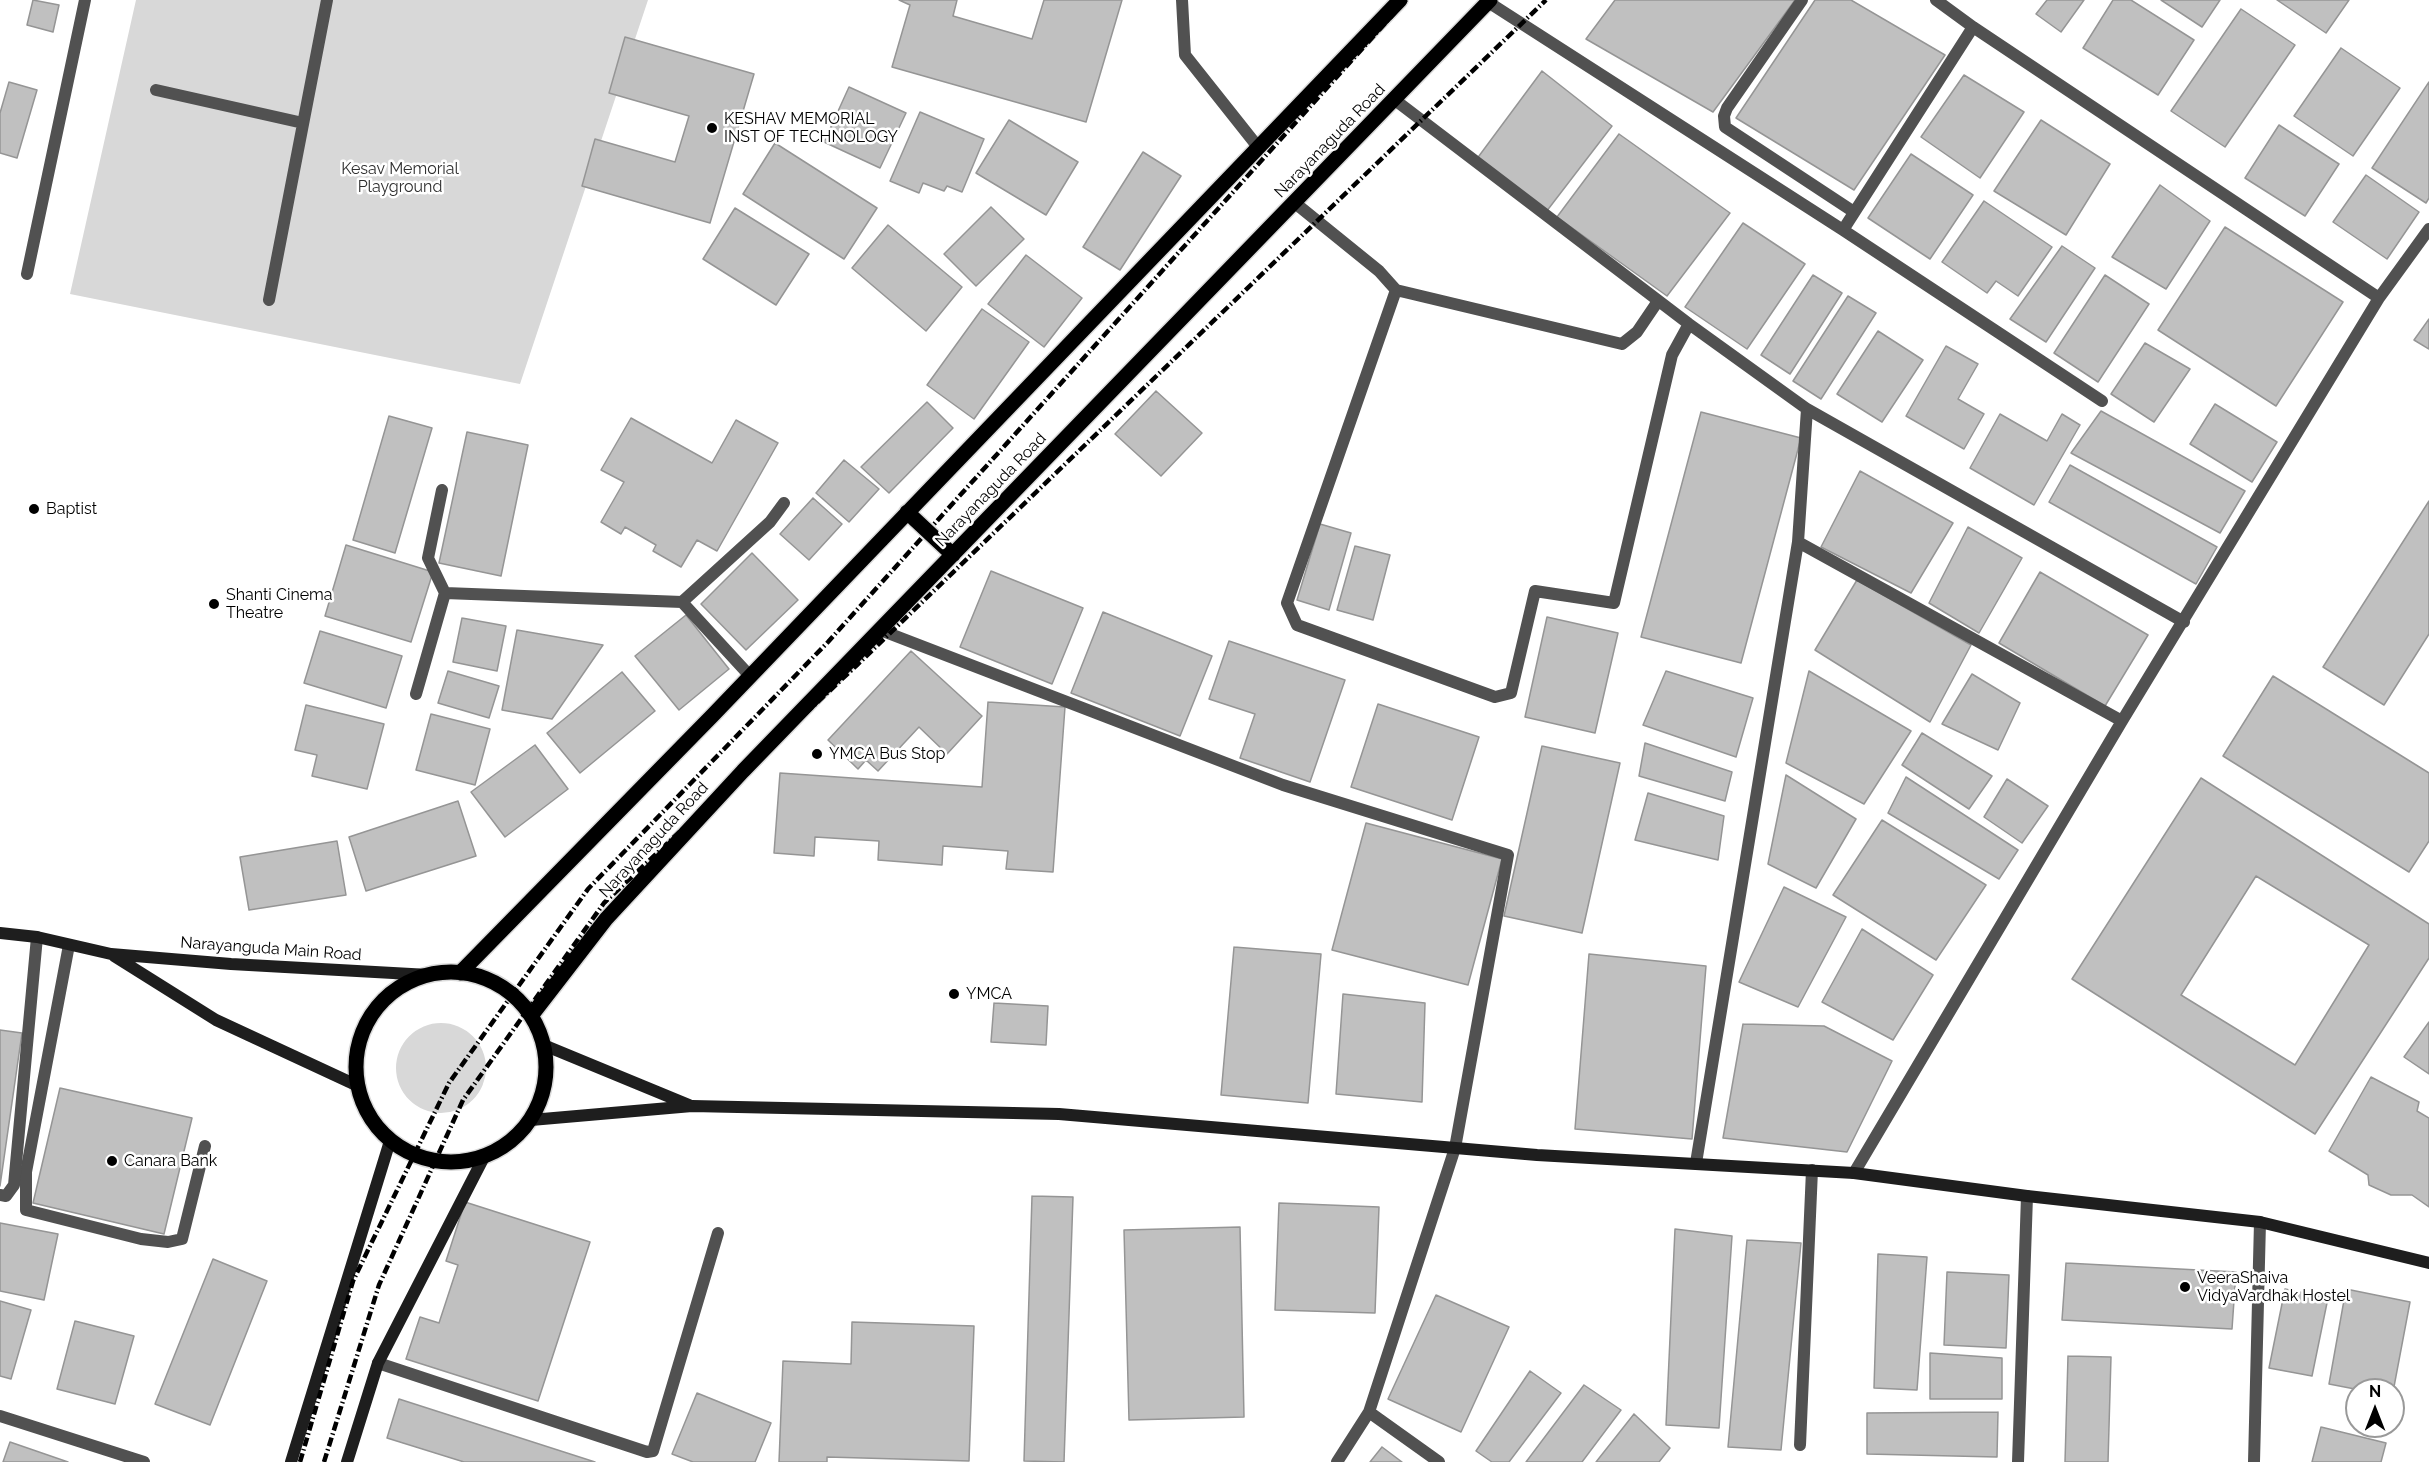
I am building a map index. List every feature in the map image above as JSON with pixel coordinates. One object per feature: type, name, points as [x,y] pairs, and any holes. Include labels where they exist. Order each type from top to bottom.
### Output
[{"type":"main road","points":[[460,973],[750,676],[1400,0]]},
{"type":"main road","name":"Narayanaguda Road","points":[[531,1016],[606,919],[743,771],[1489,1]]},
{"type":"main road","points":[[907,512],[953,555]]},
{"type":"main road","points":[[460,973],[488,980],[504,989],[512,994],[531,1016],[546,1046],[546,1086],[531,1120],[510,1143],[484,1158],[451,1163],[418,1158],[390,1141],[368,1116],[356,1086],[355,1056],[363,1028],[379,1004],[402,985],[429,975],[460,973]]},
{"type":"street","points":[[27,274],[85,0]]},
{"type":"street","points":[[269,300],[327,0]]},
{"type":"street","points":[[1182,0],[1185,55],[1258,147]]},
{"type":"street","points":[[1802,0],[1727,108],[1724,116],[1725,127],[1854,212]]},
{"type":"street","points":[[1936,0],[2379,298]]},
{"type":"street","points":[[1489,1],[2102,401]]},
{"type":"street","points":[[1843,230],[1973,27]]},
{"type":"street","points":[[156,90],[303,123]]},
{"type":"street","points":[[1395,100],[1658,301],[1807,409],[2184,622]]},
{"type":"street","points":[[1295,203],[1379,271],[1396,290],[1622,344],[1637,332],[1658,301]]},
{"type":"street","points":[[1854,1173],[2122,721],[2379,298],[2429,229]]},
{"type":"street","points":[[1396,290],[1287,603],[1297,625],[1496,697],[1512,693],[1535,591],[1614,603],[1672,355],[1689,324]]},
{"type":"street","points":[[1696,1163],[1798,542],[1807,409]]},
{"type":"street","points":[[416,694],[446,593],[428,558],[442,490]]},
{"type":"street","points":[[446,593],[682,602],[770,522],[784,503]]},
{"type":"street","points":[[1798,542],[2122,721]]},
{"type":"street","points":[[682,602],[750,676]]},
{"type":"street","points":[[880,630],[1283,785],[1508,855],[1455,1148],[1369,1412],[1337,1462]]},
{"type":"street","name":"Narayanguda Main Road","points":[[0,933],[37,937],[111,954],[231,964],[429,975]]},
{"type":"street","points":[[0,1195],[6,1196],[14,1185],[37,937]]},
{"type":"street","points":[[69,945],[26,1172],[26,1210],[141,1239],[168,1242],[182,1239],[205,1146]]},
{"type":"street","name":"Narayanguda Main Road","points":[[111,954],[216,1020],[356,1086]]},
{"type":"street","points":[[546,1046],[692,1106]]},
{"type":"street","points":[[531,1120],[692,1106],[1059,1114],[1538,1155],[1854,1173],[2026,1196],[2260,1222],[2429,1263]]},
{"type":"street","points":[[291,1462],[390,1141]]},
{"type":"street","points":[[347,1462],[378,1363],[484,1158]]},
{"type":"street","points":[[1800,1445],[1812,1170]]},
{"type":"street","points":[[2018,1462],[2026,1196]]},
{"type":"street","points":[[2254,1462],[2260,1222]]},
{"type":"street","points":[[378,1363],[647,1452],[654,1451],[718,1233]]},
{"type":"street","points":[[1369,1412],[1439,1462]]},
{"type":"street","points":[[0,1416],[144,1462]]},
{"type":"green space","name":"Kesav Memorial Playground","points":[[136,0],[648,0],[520,384],[70,294]]},
{"type":"green space","points":[[441,1023],[458,1027],[473,1036],[482,1051],[486,1068],[482,1085],[473,1100],[458,1109],[441,1113],[424,1109],[409,1100],[400,1085],[396,1068],[400,1051],[409,1036],[424,1027]]},
{"type":"building","points":[[33,0],[59,5],[53,32],[27,25]]},
{"type":"building","points":[[899,0],[957,0],[953,16],[1032,39],[1044,0],[1122,0],[1086,122],[892,67],[910,5]]},
{"type":"building","points":[[1615,0],[1795,0],[1713,112],[1586,39]]},
{"type":"building","points":[[1815,0],[1851,0],[1945,55],[1854,190],[1736,118]]},
{"type":"building","points":[[2047,0],[2084,0],[2061,32],[2036,14]]},
{"type":"building","points":[[2113,0],[2131,0],[2194,40],[2158,95],[2083,48]]},
{"type":"building","points":[[2161,0],[2220,0],[2202,27]]},
{"type":"building","points":[[2277,0],[2349,0],[2326,33]]},
{"type":"building","points":[[2241,9],[2295,45],[2225,147],[2171,111]]},
{"type":"building","name":"KESHAV MEMORIAL INST OF TECHNOLOGY","points":[[625,37],[754,74],[710,223],[582,186],[595,139],[675,162],[689,116],[609,93]]},
{"type":"building","points":[[2341,48],[2400,88],[2353,156],[2294,116]]},
{"type":"building","points":[[1542,71],[1612,126],[1546,212],[1476,160]]},
{"type":"building","points":[[1964,75],[2024,112],[1980,178],[1921,137]]},
{"type":"building","points":[[9,82],[37,90],[17,158],[0,153],[0,113]]},
{"type":"building","points":[[2429,82],[2429,198],[2426,203],[2372,168]]},
{"type":"building","points":[[849,87],[906,113],[880,168],[824,142]]},
{"type":"building","points":[[920,112],[984,139],[962,192],[947,186],[944,191],[923,183],[919,193],[890,181]]},
{"type":"building","points":[[1009,120],[1078,162],[1046,215],[976,173]]},
{"type":"building","points":[[2041,120],[2110,164],[2066,235],[1994,191]]},
{"type":"building","points":[[2279,125],[2339,164],[2305,216],[2245,178]]},
{"type":"building","points":[[1619,134],[1730,213],[1667,296],[1557,217]]},
{"type":"building","points":[[775,143],[877,208],[844,259],[743,194]]},
{"type":"building","points":[[1143,152],[1181,176],[1120,270],[1083,247]]},
{"type":"building","points":[[1911,154],[1973,195],[1930,259],[1868,218]]},
{"type":"building","points":[[2366,175],[2419,212],[2387,259],[2333,222]]},
{"type":"building","points":[[2160,185],[2210,221],[2166,289],[2112,257]]},
{"type":"building","points":[[1984,201],[2052,247],[2018,296],[1996,281],[1987,293],[1942,262]]},
{"type":"building","points":[[991,207],[1024,239],[976,286],[944,254]]},
{"type":"building","points":[[735,208],[809,254],[776,305],[703,259]]},
{"type":"building","points":[[1743,223],[1805,264],[1747,349],[1685,307]]},
{"type":"building","points":[[888,225],[962,287],[926,331],[852,268]]},
{"type":"building","points":[[2225,227],[2343,302],[2276,406],[2158,330]]},
{"type":"building","points":[[2062,246],[2095,268],[2046,342],[2010,319]]},
{"type":"building","points":[[1026,255],[1082,298],[1044,347],[988,304]]},
{"type":"building","points":[[1813,275],[1842,293],[1790,374],[1761,355]]},
{"type":"building","points":[[2105,275],[2149,304],[2098,382],[2054,353]]},
{"type":"building","points":[[1848,296],[1876,313],[1821,399],[1793,381]]},
{"type":"building","points":[[982,309],[1029,342],[974,419],[927,385]]},
{"type":"building","points":[[2429,319],[2429,349],[2414,340]]},
{"type":"building","points":[[1878,331],[1923,360],[1882,422],[1837,394]]},
{"type":"building","points":[[2145,343],[2190,369],[2154,422],[2111,394]]},
{"type":"building","points":[[1946,346],[1978,364],[1958,399],[1984,414],[1964,449],[1906,416]]},
{"type":"building","points":[[1156,391],[1202,433],[1161,476],[1115,434]]},
{"type":"building","points":[[927,402],[953,428],[889,493],[861,467]]},
{"type":"building","points":[[2215,404],[2277,442],[2252,482],[2190,444]]},
{"type":"building","points":[[2101,411],[2245,491],[2220,533],[2071,453]]},
{"type":"building","points":[[1701,412],[1801,438],[1741,663],[1641,637]]},
{"type":"building","points":[[2000,414],[2047,441],[2062,414],[2080,425],[2034,505],[1970,468]]},
{"type":"building","points":[[389,416],[432,428],[395,553],[353,540]]},
{"type":"building","points":[[631,418],[712,463],[736,420],[778,443],[717,551],[697,540],[681,567],[653,551],[656,545],[625,527],[621,534],[601,522],[624,482],[601,470]]},
{"type":"building","points":[[467,432],[528,445],[501,576],[439,563]]},
{"type":"building","points":[[844,460],[879,489],[849,522],[816,493]]},
{"type":"building","points":[[2070,465],[2217,547],[2196,584],[2049,502]]},
{"type":"building","points":[[1860,471],[1953,523],[1911,593],[1821,547]]},
{"type":"building","points":[[813,498],[842,524],[809,560],[780,534]]},
{"type":"building","points":[[2429,501],[2429,634],[2384,705],[2323,667]]},
{"type":"building","points":[[1320,524],[1351,533],[1329,610],[1297,600]]},
{"type":"building","points":[[1968,527],[2022,558],[1979,633],[1929,603]]},
{"type":"building","points":[[346,545],[433,572],[411,642],[325,616]]},
{"type":"building","points":[[1355,546],[1390,555],[1373,620],[1337,610]]},
{"type":"building","points":[[752,553],[798,600],[746,650],[701,604]]},
{"type":"building","points":[[991,571],[1083,608],[1052,684],[960,647]]},
{"type":"building","points":[[2040,572],[2148,635],[2105,706],[1999,643]]},
{"type":"building","points":[[1857,580],[1971,645],[1930,722],[1815,650]]},
{"type":"building","points":[[1103,612],[1212,656],[1180,736],[1071,693]]},
{"type":"building","points":[[686,615],[729,669],[679,710],[635,656]]},
{"type":"building","points":[[1547,617],[1618,633],[1595,733],[1525,717]]},
{"type":"building","points":[[462,618],[506,626],[497,671],[453,662]]},
{"type":"building","points":[[517,630],[603,645],[552,719],[502,710]]},
{"type":"building","points":[[320,631],[402,656],[386,708],[304,683]]},
{"type":"building","points":[[1229,641],[1345,680],[1310,782],[1240,758],[1255,714],[1209,699]]},
{"type":"building","points":[[911,651],[982,716],[947,754],[919,727],[878,771],[866,760],[858,769],[828,740]]},
{"type":"building","points":[[448,671],[499,686],[489,718],[438,703]]},
{"type":"building","points":[[1666,671],[1753,698],[1736,757],[1643,725]]},
{"type":"building","points":[[1809,671],[1911,731],[1864,804],[1786,763]]},
{"type":"building","points":[[622,672],[655,711],[580,773],[547,733]]},
{"type":"building","points":[[1972,674],[2020,703],[1998,750],[1942,724]]},
{"type":"building","points":[[2273,676],[2429,773],[2429,841],[2409,872],[2223,756]]},
{"type":"building","points":[[988,702],[1065,707],[1053,872],[1006,869],[1008,851],[943,846],[942,865],[878,860],[879,841],[815,837],[814,856],[774,853],[780,773],[982,787]]},
{"type":"building","points":[[1378,704],[1479,737],[1452,820],[1351,787]]},
{"type":"building","points":[[306,705],[384,724],[367,789],[312,776],[317,755],[295,750]]},
{"type":"building","points":[[431,714],[490,729],[475,785],[416,770]]},
{"type":"building","points":[[1922,733],[1992,776],[1969,809],[1902,765]]},
{"type":"building","points":[[1645,743],[1732,772],[1725,801],[1639,776]]},
{"type":"building","points":[[535,745],[568,789],[505,837],[471,792]]},
{"type":"building","points":[[1542,746],[1620,763],[1582,933],[1504,916]]},
{"type":"building","points":[[1786,775],[1856,819],[1816,888],[1768,864]]},
{"type":"building","points":[[1906,777],[2018,850],[1999,879],[1888,813]]},
{"type":"building","points":[[2201,778],[2429,924],[2429,958],[2315,1134],[2072,979]],"holes":[[[2256,876],[2369,945],[2295,1065],[2181,995]]]},
{"type":"building","points":[[2007,779],[2048,806],[2022,843],[1984,817]]},
{"type":"building","points":[[1648,793],[1724,816],[1718,860],[1635,840]]},
{"type":"building","points":[[458,801],[476,856],[366,891],[349,837]]},
{"type":"building","points":[[1882,820],[1986,885],[1936,960],[1833,895]]},
{"type":"building","points":[[1366,823],[1502,859],[1468,985],[1332,950]]},
{"type":"building","points":[[337,841],[346,895],[249,910],[240,857]]},
{"type":"building","points":[[1784,887],[1846,917],[1798,1007],[1739,982]]},
{"type":"building","points":[[1862,929],[1933,975],[1893,1040],[1822,1002]]},
{"type":"building","points":[[1234,947],[1321,954],[1308,1103],[1221,1095]]},
{"type":"building","points":[[1589,954],[1706,966],[1692,1139],[1575,1129]]},
{"type":"building","points":[[1343,994],[1425,1003],[1422,1102],[1336,1094]]},
{"type":"building","points":[[994,1003],[1048,1006],[1046,1045],[991,1042]]},
{"type":"building","points":[[2429,1022],[2429,1074],[2404,1057]]},
{"type":"building","points":[[1743,1024],[1824,1026],[1892,1061],[1847,1152],[1723,1138]]},
{"type":"building","points":[[0,1030],[22,1033],[0,1186]]},
{"type":"building","points":[[2371,1077],[2419,1102],[2417,1111],[2429,1118],[2429,1207],[2412,1195],[2391,1195],[2369,1185],[2368,1175],[2329,1151]]},
{"type":"building","name":"Canara Bank","points":[[60,1088],[192,1118],[164,1234],[33,1203]]},
{"type":"building","points":[[1032,1196],[1073,1197],[1064,1462],[1024,1461]]},
{"type":"building","points":[[465,1202],[590,1242],[538,1401],[406,1359],[420,1317],[439,1323],[458,1265],[446,1261]]},
{"type":"building","points":[[1279,1203],[1379,1207],[1375,1313],[1275,1310]]},
{"type":"building","points":[[0,1223],[58,1234],[44,1300],[0,1291]]},
{"type":"building","points":[[1240,1227],[1244,1417],[1129,1420],[1124,1230]]},
{"type":"building","points":[[1675,1229],[1732,1236],[1719,1428],[1666,1425]]},
{"type":"building","points":[[1747,1240],[1801,1243],[1781,1450],[1728,1447]]},
{"type":"building","points":[[1878,1254],[1927,1257],[1917,1390],[1874,1388]]},
{"type":"building","points":[[213,1259],[267,1281],[210,1425],[155,1404]]},
{"type":"building","points":[[2066,1263],[2236,1272],[2232,1329],[2062,1320]]},
{"type":"building","points":[[1947,1272],[2009,1275],[2006,1348],[1944,1345]]},
{"type":"building","points":[[2285,1289],[2328,1298],[2312,1376],[2269,1368]]},
{"type":"building","points":[[2346,1289],[2410,1302],[2396,1378],[2345,1378],[2345,1387],[2329,1384]]},
{"type":"building","points":[[1436,1295],[1509,1327],[1461,1432],[1388,1399]]},
{"type":"building","points":[[0,1301],[31,1310],[11,1379],[0,1376]]},
{"type":"building","points":[[75,1321],[134,1336],[115,1404],[57,1389]]},
{"type":"building","points":[[852,1322],[974,1326],[969,1461],[827,1457],[827,1462],[779,1462],[783,1361],[851,1364]]},
{"type":"building","points":[[1930,1353],[2002,1358],[2002,1399],[1930,1399]]},
{"type":"building","points":[[2068,1356],[2111,1357],[2108,1462],[2065,1462]]},
{"type":"building","points":[[1530,1371],[1561,1393],[1509,1462],[1492,1462],[1476,1451]]},
{"type":"building","points":[[1584,1385],[1621,1410],[1582,1462],[1526,1462]]},
{"type":"building","points":[[697,1393],[771,1423],[755,1462],[693,1462],[672,1454]]},
{"type":"building","points":[[399,1399],[595,1462],[464,1462],[387,1438]]},
{"type":"building","points":[[1998,1412],[1997,1457],[1867,1454],[1867,1413]]},
{"type":"building","points":[[1634,1414],[1670,1448],[1659,1462],[1596,1462]]},
{"type":"building","points":[[2321,1427],[2345,1433],[2345,1438],[2366,1438],[2386,1443],[2381,1462],[2312,1462]]},
{"type":"building","points":[[10,1442],[68,1462],[3,1462]]},
{"type":"building","points":[[1382,1447],[1402,1462],[1370,1462]]},
{"type":"railway","points":[[300,1462],[353,1281],[449,1083],[588,889],[828,642],[1406,0]]},
{"type":"railway","points":[[324,1462],[379,1285],[463,1100],[604,903],[857,665],[1546,0]]},
{"type":"place","name":"KESHAV MEMORIAL INST OF TECHNOLOGY","points":[[712,128]]},
{"type":"place","name":"Baptist","points":[[34,509]]},
{"type":"place","name":"Shanti Cinema Theatre","points":[[214,604]]},
{"type":"place","name":"YMCA Bus Stop","points":[[817,754]]},
{"type":"place","name":"YMCA","points":[[954,994]]},
{"type":"place","name":"Canara Bank","points":[[112,1161]]},
{"type":"place","name":"VeeraShaiva VidyaVardhak Hostel","points":[[2185,1287]]}]
